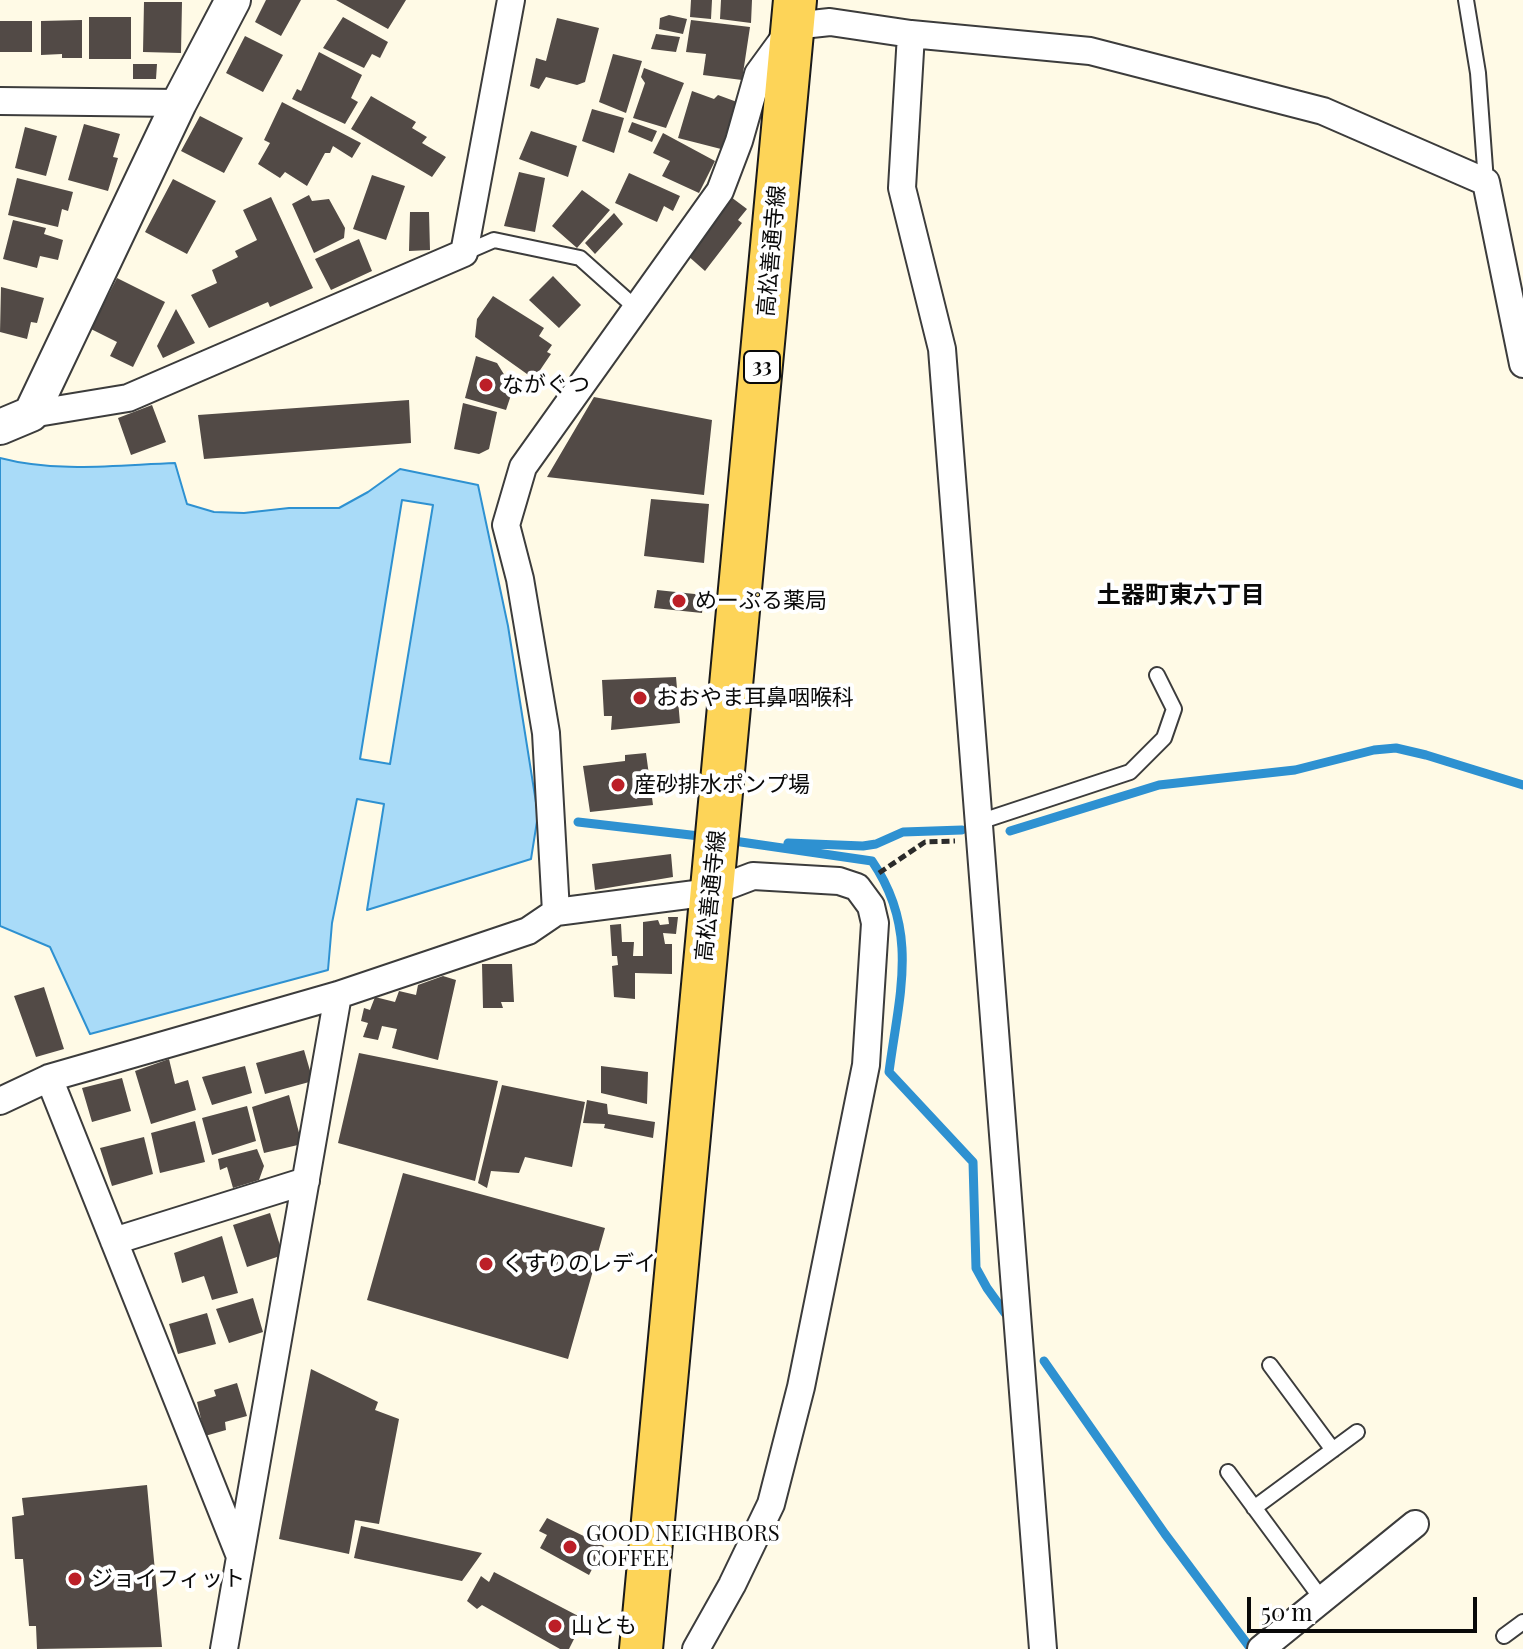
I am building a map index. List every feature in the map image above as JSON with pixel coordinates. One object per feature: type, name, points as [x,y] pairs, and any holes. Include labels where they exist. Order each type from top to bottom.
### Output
[{"type":"main road","name":"高松善通寺線","points":[[641,1649],[794,13]]},
{"type":"street","points":[[15,420],[233,0]]},
{"type":"street","points":[[15,420],[128,398],[464,253],[511,0]]},
{"type":"street","points":[[556,912],[546,733],[520,579],[506,525],[523,467],[720,191],[739,141],[758,74],[794,13],[830,22],[911,34],[1090,51],[1323,111],[1486,182],[1523,364]]},
{"type":"street","points":[[911,34],[902,188],[942,349],[1043,1649]]},
{"type":"street","points":[[0,101],[179,103]]},
{"type":"street","points":[[0,1101],[49,1078],[338,995],[528,931],[556,912],[753,876],[839,881],[857,887],[871,906],[875,923],[866,1065],[801,1387],[771,1504],[732,1585],[696,1649]]},
{"type":"street","points":[[224,1649],[338,995]]},
{"type":"street","points":[[49,1078],[240,1555]]},
{"type":"street","points":[[114,1241],[306,1181]]},
{"type":"street","points":[[1272,1645],[1321,1598],[1415,1524]]},
{"type":"lane","points":[[1466,0],[1478,73],[1486,182]]},
{"type":"lane","points":[[464,253],[494,240],[580,258],[636,308]]},
{"type":"lane","points":[[979,831],[1130,772],[1164,738],[1174,709],[1157,675]]},
{"type":"lane","points":[[1270,1365],[1333,1450]]},
{"type":"lane","points":[[1254,1508],[1357,1432]]},
{"type":"lane","points":[[1228,1472],[1321,1598]]},
{"type":"lane","points":[[1504,1636],[1523,1622]]},
{"type":"path","points":[[892,864],[925,842],[979,831]]},
{"type":"water","points":[[0,458],[65,467],[175,463],[187,504],[214,512],[339,508],[400,469],[478,485],[508,626],[538,815],[531,859],[367,910],[384,804],[357,799],[332,923],[328,970],[90,1034],[50,947],[0,926]],"holes":[[[402,500],[433,505],[390,764],[360,759]]]},
{"type":"building","points":[[266,0],[301,0],[281,36],[255,22]]},
{"type":"building","points":[[336,0],[406,0],[388,29]]},
{"type":"building","points":[[691,0],[712,0],[711,19],[690,17]]},
{"type":"building","points":[[721,0],[752,0],[751,23],[720,19]]},
{"type":"building","points":[[144,2],[182,2],[181,53],[143,52]]},
{"type":"building","points":[[669,15],[687,19],[683,34],[659,29],[660,18]]},
{"type":"building","points":[[89,17],[131,17],[131,59],[89,59]]},
{"type":"building","points":[[343,17],[388,42],[380,58],[372,54],[364,68],[323,48]]},
{"type":"building","points":[[557,18],[599,28],[585,82],[577,85],[546,77],[539,89],[530,86],[536,58],[546,61]]},
{"type":"building","points":[[82,20],[82,58],[62,58],[62,54],[41,55],[41,21]]},
{"type":"building","points":[[691,20],[750,27],[742,80],[703,75],[706,54],[686,52]]},
{"type":"building","points":[[0,21],[32,21],[32,52],[0,52]]},
{"type":"building","points":[[656,34],[680,37],[676,52],[651,49]]},
{"type":"building","points":[[245,36],[283,55],[263,92],[226,73]]},
{"type":"building","points":[[319,52],[362,75],[351,98],[358,102],[345,124],[292,99],[297,89],[301,91]]},
{"type":"building","points":[[613,54],[642,61],[626,113],[599,102]]},
{"type":"building","points":[[133,64],[157,64],[156,79],[133,79]]},
{"type":"building","points":[[644,68],[684,83],[666,128],[633,118],[645,83],[641,77]]},
{"type":"building","points":[[692,91],[714,99],[718,95],[737,102],[721,149],[678,138]]},
{"type":"building","points":[[371,96],[416,122],[412,128],[427,137],[422,143],[446,157],[432,177],[351,129]]},
{"type":"building","points":[[282,102],[361,143],[352,158],[333,146],[330,153],[325,153],[307,186],[285,172],[280,178],[258,164],[270,143],[264,140]]},
{"type":"building","points":[[592,109],[624,118],[614,153],[582,141]]},
{"type":"building","points":[[200,116],[243,138],[224,173],[181,151]]},
{"type":"building","points":[[632,122],[657,131],[652,142],[628,132]]},
{"type":"building","points":[[84,124],[120,134],[113,157],[118,158],[108,191],[68,180]]},
{"type":"building","points":[[25,127],[57,136],[46,176],[15,168]]},
{"type":"building","points":[[531,131],[577,146],[568,177],[519,159]]},
{"type":"building","points":[[663,133],[715,161],[699,193],[662,176],[670,161],[653,153]]},
{"type":"building","points":[[519,172],[545,178],[535,232],[504,226]]},
{"type":"building","points":[[629,173],[680,196],[673,211],[664,206],[657,222],[615,203]]},
{"type":"building","points":[[372,175],[405,186],[386,240],[353,229]]},
{"type":"building","points":[[17,178],[73,192],[68,211],[62,209],[58,227],[8,215]]},
{"type":"building","points":[[173,179],[216,201],[187,254],[145,232]]},
{"type":"building","points":[[582,190],[610,210],[577,248],[552,226]]},
{"type":"building","points":[[309,195],[312,201],[329,199],[345,228],[344,238],[314,253],[292,204]]},
{"type":"building","points":[[271,197],[313,288],[270,307],[268,302],[209,328],[191,295],[217,283],[212,270],[238,257],[235,251],[257,240],[243,210]]},
{"type":"building","points":[[731,197],[747,209],[738,220],[742,223],[705,271],[687,255]]},
{"type":"building","points":[[410,212],[429,212],[430,250],[409,251]]},
{"type":"building","points":[[614,213],[623,224],[595,254],[585,243]]},
{"type":"building","points":[[13,220],[46,228],[44,234],[63,240],[58,260],[40,256],[37,268],[3,259]]},
{"type":"building","points":[[359,239],[372,271],[331,290],[315,259]]},
{"type":"building","points":[[553,276],[581,305],[559,328],[529,300]]},
{"type":"building","points":[[117,278],[165,302],[133,367],[110,356],[117,342],[91,329]]},
{"type":"building","points":[[1,287],[44,298],[37,323],[31,322],[27,339],[0,332]]},
{"type":"building","points":[[493,296],[544,328],[539,336],[552,345],[547,352],[551,354],[534,379],[475,337],[477,319]]},
{"type":"building","points":[[176,309],[195,343],[163,358],[157,346]]},
{"type":"building","points":[[476,356],[497,363],[513,389],[506,410],[465,398]]},
{"type":"building","points":[[594,397],[712,420],[704,495],[547,477]]},
{"type":"building","points":[[409,400],[411,443],[204,459],[198,415]]},
{"type":"building","points":[[463,403],[497,412],[489,449],[479,454],[454,449]]},
{"type":"building","points":[[152,405],[166,442],[131,455],[118,418]]},
{"type":"building","points":[[651,499],[709,504],[704,563],[644,556]]},
{"type":"building","points":[[657,590],[704,595],[702,613],[654,608]]},
{"type":"building","name":"おおやま耳鼻咽喉科","points":[[676,677],[680,723],[611,730],[612,716],[604,716],[602,680]]},
{"type":"building","name":"産砂排水ポンプ場","points":[[646,753],[653,805],[590,812],[583,766],[625,761],[625,755]]},
{"type":"building","points":[[671,854],[673,877],[595,890],[592,864]]},
{"type":"building","points":[[668,917],[678,917],[676,934],[663,933],[665,944],[672,944],[672,974],[635,973],[635,999],[614,997],[612,966],[618,965],[617,956],[612,956],[610,925],[621,924],[622,942],[634,942],[633,956],[643,956],[643,922],[658,920],[660,925],[669,924]]},
{"type":"building","points":[[482,964],[512,964],[514,1002],[501,1002],[503,1008],[483,1008]]},
{"type":"building","points":[[443,976],[456,980],[438,1060],[392,1048],[397,1029],[382,1026],[378,1040],[363,1037],[368,1023],[361,1021],[364,1008],[370,1010],[375,997],[395,1002],[399,991],[416,995],[418,985]]},
{"type":"building","points":[[44,987],[64,1049],[36,1057],[14,996]]},
{"type":"building","points":[[304,1050],[313,1081],[265,1094],[256,1063]]},
{"type":"building","points":[[359,1053],[498,1081],[475,1181],[338,1143]]},
{"type":"building","points":[[169,1059],[175,1084],[188,1080],[196,1110],[151,1124],[135,1071]]},
{"type":"building","points":[[245,1066],[252,1093],[212,1105],[202,1077]]},
{"type":"building","points":[[601,1066],[648,1072],[647,1104],[601,1093]]},
{"type":"building","points":[[122,1078],[131,1111],[92,1122],[82,1088]]},
{"type":"building","points":[[502,1085],[585,1102],[572,1167],[525,1157],[519,1173],[491,1171],[487,1188],[478,1183]]},
{"type":"building","points":[[289,1095],[302,1144],[264,1153],[252,1107]]},
{"type":"building","points":[[587,1100],[607,1104],[608,1114],[655,1122],[653,1138],[604,1128],[605,1124],[583,1123]]},
{"type":"building","points":[[247,1106],[256,1141],[212,1155],[202,1118]]},
{"type":"building","points":[[195,1121],[205,1162],[160,1173],[151,1133]]},
{"type":"building","points":[[144,1137],[153,1174],[112,1186],[100,1148]]},
{"type":"building","points":[[257,1149],[264,1166],[259,1180],[233,1188],[227,1167],[220,1170],[218,1159]]},
{"type":"building","name":"くすりのレデイ","points":[[403,1173],[605,1228],[568,1359],[367,1300]]},
{"type":"building","points":[[270,1213],[283,1255],[247,1267],[233,1225]]},
{"type":"building","points":[[222,1236],[238,1293],[212,1300],[204,1276],[182,1283],[174,1253]]},
{"type":"building","points":[[253,1298],[263,1332],[229,1343],[216,1309]]},
{"type":"building","points":[[207,1313],[216,1344],[178,1354],[169,1324]]},
{"type":"building","points":[[311,1369],[378,1402],[375,1410],[399,1419],[379,1524],[355,1520],[349,1554],[279,1539]]},
{"type":"building","points":[[237,1383],[247,1416],[225,1422],[226,1430],[205,1436],[197,1402],[216,1396],[214,1390]]},
{"type":"building","points":[[147,1485],[162,1647],[37,1649],[36,1626],[29,1626],[23,1559],[15,1559],[12,1517],[24,1515],[22,1498]]},
{"type":"building","points":[[547,1518],[604,1546],[589,1575],[540,1548],[547,1535],[539,1531]]},
{"type":"building","points":[[361,1526],[482,1553],[462,1581],[354,1558]]},
{"type":"building","points":[[494,1572],[584,1619],[569,1649],[560,1649],[482,1605],[477,1609],[467,1601],[481,1576],[489,1582]]},
{"type":"waterway","points":[[1010,831],[1159,785],[1295,770],[1374,750],[1396,748],[1523,785]]},
{"type":"waterway","points":[[578,822],[708,837]]},
{"type":"waterway","points":[[788,843],[863,846],[876,844],[903,832],[962,830]]},
{"type":"waterway","points":[[727,840],[872,861],[887,887],[901,938],[901,990],[889,1072],[973,1162],[976,1268],[1005,1313]]},
{"type":"waterway","points":[[1044,1361],[1165,1534],[1251,1649]]},
{"type":"place","name":"ながぐつ","points":[[486,385]]},
{"type":"place","name":"めーぷる薬局","points":[[679,601]]},
{"type":"place","name":"おおやま耳鼻咽喉科","points":[[640,698]]},
{"type":"place","name":"産砂排水ポンプ場","points":[[618,785]]},
{"type":"place","name":"くすりのレデイ","points":[[486,1264]]},
{"type":"place","name":"GOOD NEIGHBORS COFFEE","points":[[570,1547]]},
{"type":"place","name":"ジョイフィット","points":[[75,1579]]},
{"type":"place","name":"山とも","points":[[555,1626]]},
{"type":"district","name":"土器町東六丁目","points":[[1181,596]]}]
